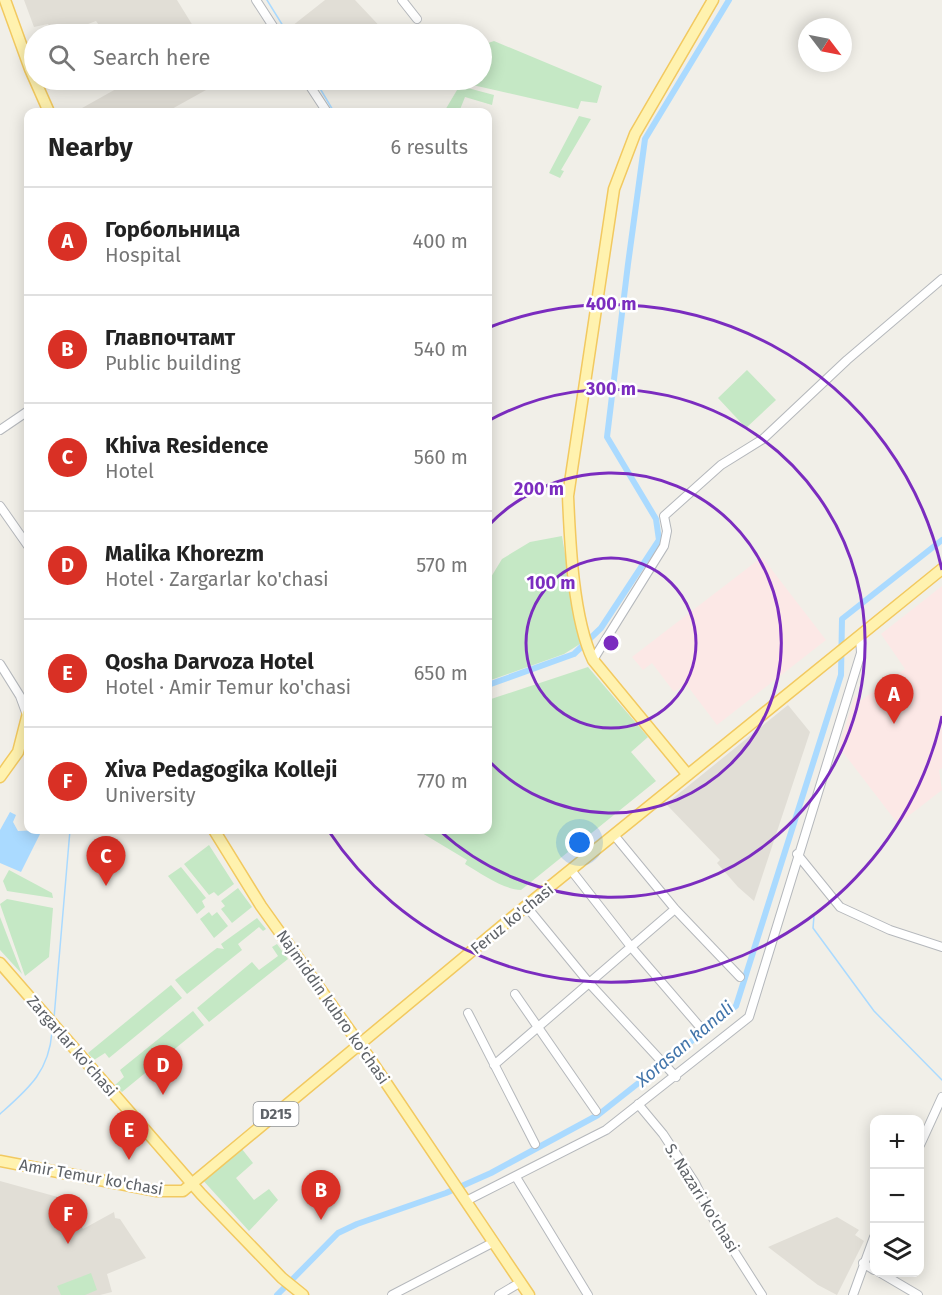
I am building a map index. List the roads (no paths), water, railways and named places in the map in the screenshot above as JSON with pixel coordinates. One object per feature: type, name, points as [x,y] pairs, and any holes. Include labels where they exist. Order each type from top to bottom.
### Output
[{"type":"main road","points":[[5,0],[24,52]]},
{"type":"main road","points":[[688,775],[591,655],[582,629],[569,536],[568,496],[611,199],[635,134],[713,0]]},
{"type":"main road","points":[[39,90],[47,108]]},
{"type":"main road","name":"Feruz ko'chasi","points":[[192,1183],[526,906],[942,569]]},
{"type":"main road","points":[[0,777],[18,752],[24,729]]},
{"type":"main road","name":"Najmiddin kubro ko'chasi","points":[[217,834],[279,932],[360,1044],[466,1202]]},
{"type":"main road","name":"Zargarlar ko'chasi","points":[[0,963],[192,1183]]},
{"type":"main road","name":"Amir Temur ko'chasi","points":[[0,1161],[157,1191],[183,1191],[192,1183]]},
{"type":"main road","points":[[192,1183],[296,1293]]},
{"type":"main road","points":[[466,1202],[529,1295]]},
{"type":"street","points":[[256,0],[272,24]]},
{"type":"street","points":[[402,0],[417,19]]},
{"type":"street","points":[[313,90],[324,108]]},
{"type":"street","points":[[591,655],[664,546],[667,531],[664,516],[721,465],[763,439],[847,360],[942,279]]},
{"type":"street","points":[[0,430],[24,414]]},
{"type":"street","points":[[0,507],[24,540]]},
{"type":"street","points":[[466,1202],[606,1130],[673,1074],[749,1017],[797,854],[861,653],[856,639]]},
{"type":"street","points":[[0,664],[24,707]]},
{"type":"street","points":[[614,835],[675,909],[740,976]]},
{"type":"street","points":[[797,854],[840,906],[890,930],[942,947]]},
{"type":"street","points":[[571,870],[700,1027]]},
{"type":"street","points":[[526,906],[590,984],[673,1074]]},
{"type":"street","points":[[494,1065],[633,948],[675,909]]},
{"type":"street","points":[[515,994],[596,1112]]},
{"type":"street","points":[[468,1013],[535,1144]]},
{"type":"street","points":[[924,1136],[942,1097]]},
{"type":"street","name":"S. Nazari ko'chasi","points":[[638,1104],[663,1134],[695,1183],[711,1215],[762,1295]]},
{"type":"street","points":[[516,1177],[588,1295]]},
{"type":"street","points":[[392,1295],[494,1242]]},
{"type":"street","points":[[853,1295],[870,1246]]},
{"type":"street","points":[[863,1263],[870,1267]]},
{"type":"street","points":[[887,1277],[918,1295]]},
{"type":"street","points":[[499,1295],[521,1282]]},
{"type":"water","points":[[10,812],[16,815],[13,822],[18,831],[24,831],[24,834],[40,834],[21,872],[0,863],[0,830]]},
{"type":"waterway","points":[[267,0],[282,24]]},
{"type":"waterway","points":[[492,684],[574,654],[601,628],[659,540],[656,519],[607,437],[628,264],[645,139],[729,0]]},
{"type":"waterway","points":[[321,90],[332,108]]},
{"type":"waterway","name":"Xorasan kanali","points":[[277,1295],[338,1233],[357,1224],[446,1193],[491,1173],[598,1115],[736,1006],[841,675],[842,619],[942,540]]},
{"type":"waterway","points":[[54,1018],[70,834]]},
{"type":"waterway","points":[[814,916],[813,928],[874,1011],[942,1080]]},
{"type":"waterway","points":[[0,1114],[28,1088],[42,1069],[47,1058],[52,1032]]},
{"type":"place","name":"Горбольница","points":[[894,724]]},
{"type":"place","name":"Khiva Residence","points":[[106,886]]},
{"type":"place","name":"Malika Khorezm","points":[[163,1095]]},
{"type":"place","name":"Qosha Darvoza Hotel","points":[[129,1160]]},
{"type":"place","name":"Главпочтамт","points":[[321,1220]]},
{"type":"place","name":"Xiva Pedagogika Kolleji","points":[[68,1244]]}]
